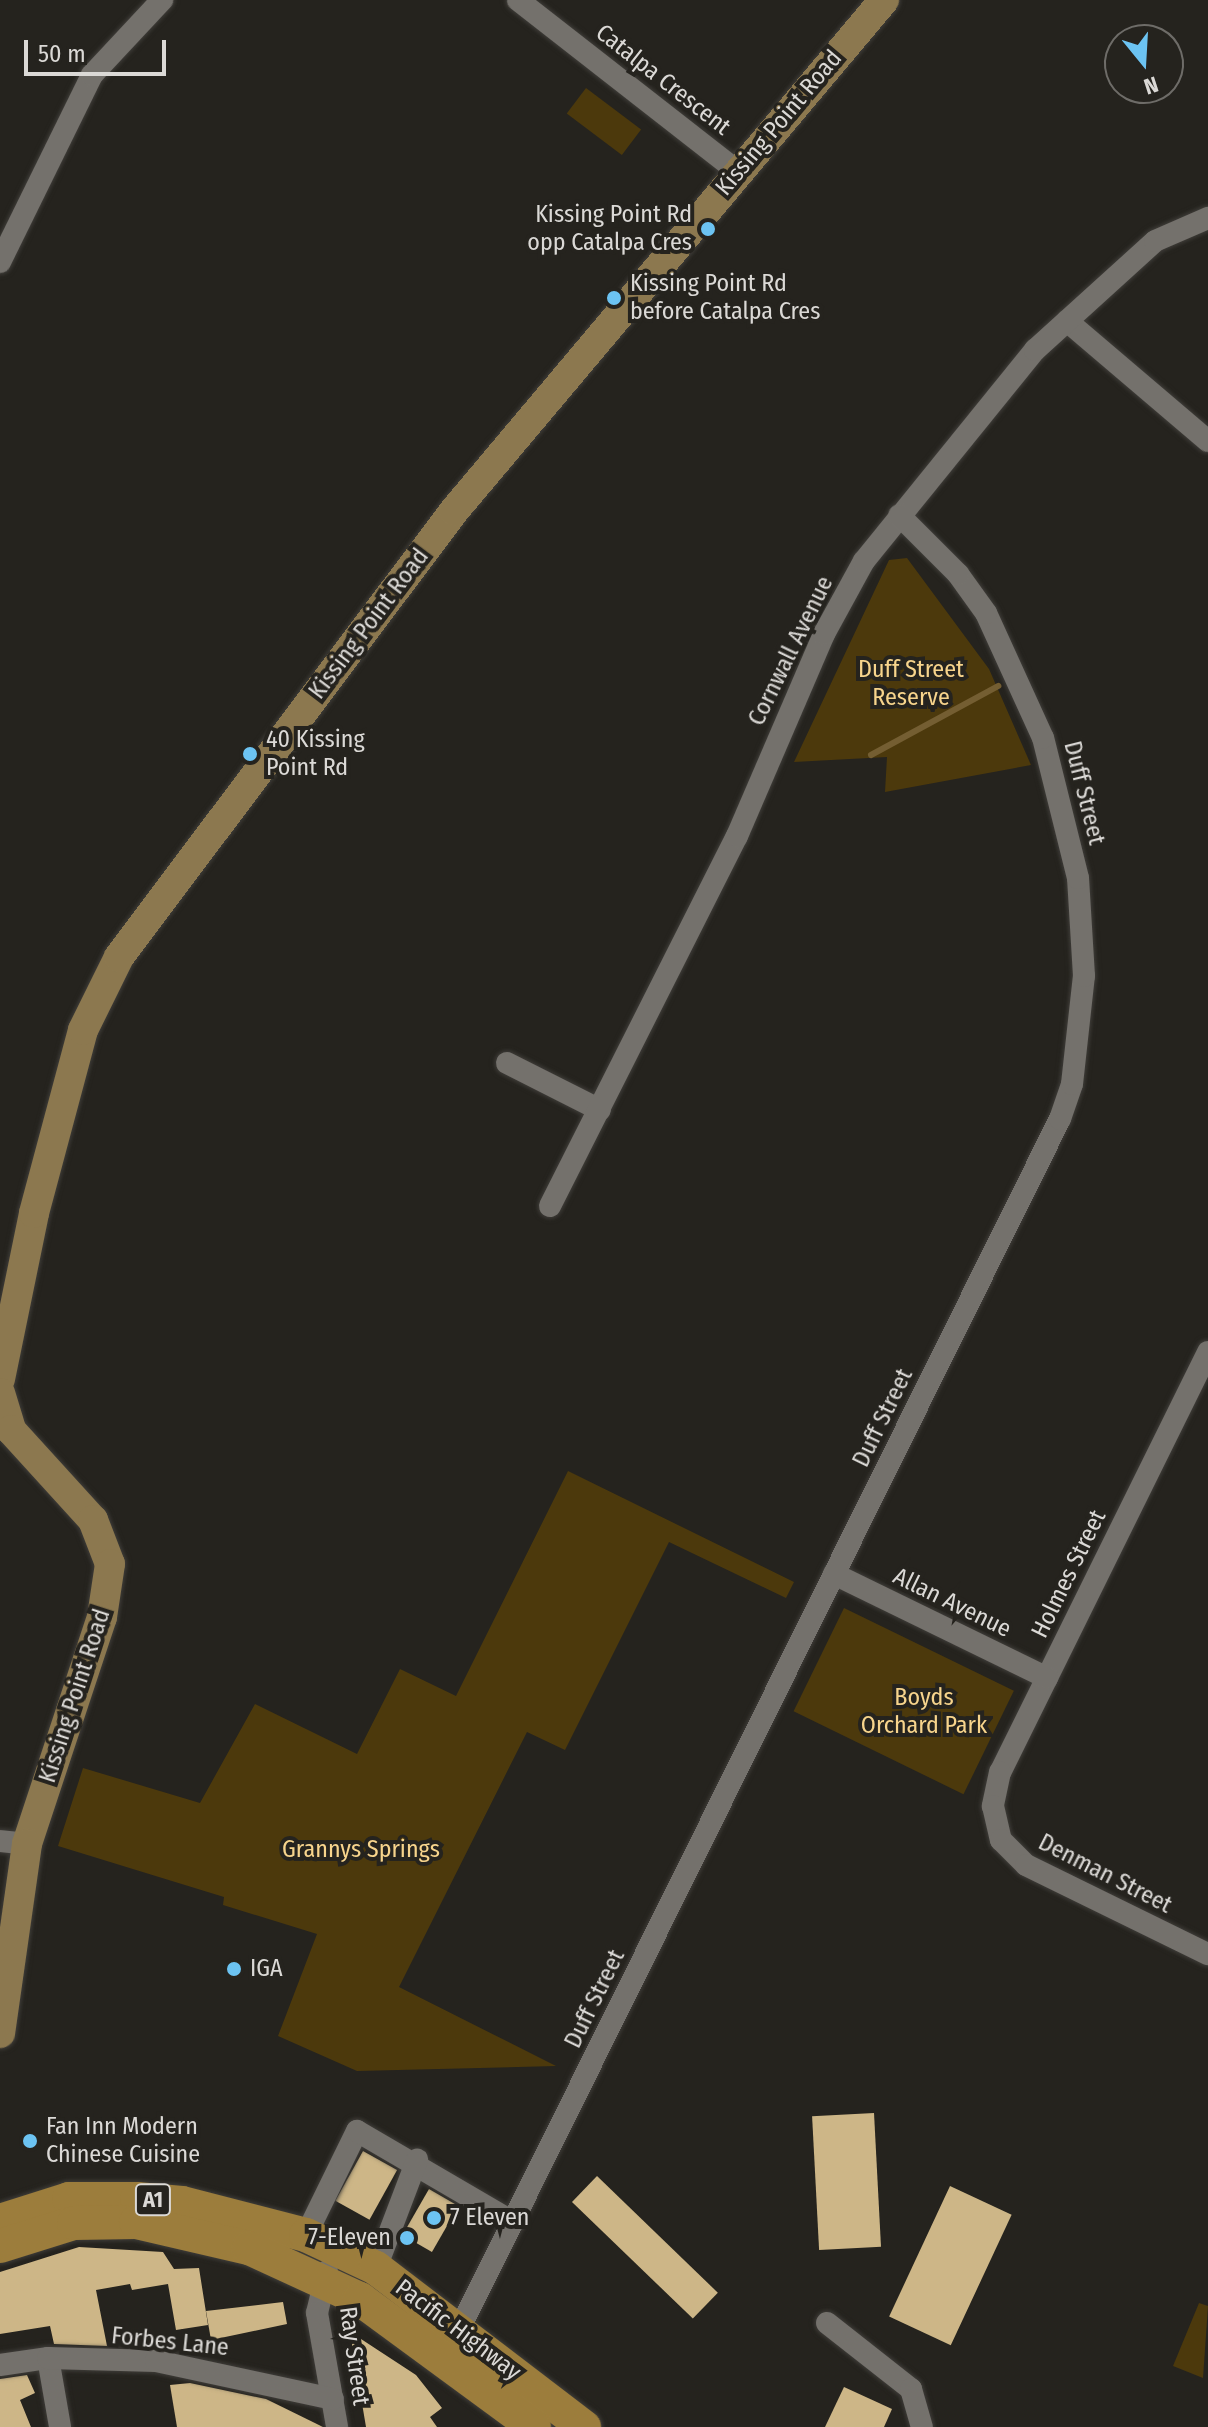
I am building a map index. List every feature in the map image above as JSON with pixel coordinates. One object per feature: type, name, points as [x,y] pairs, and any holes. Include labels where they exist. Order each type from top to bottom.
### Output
[{"type":"highway","name":"Pacific Highway","points":[[0,2221],[69,2199],[137,2199],[182,2203],[306,2235],[376,2268],[584,2427]]},
{"type":"highway","name":"Pacific Highway","points":[[0,2246],[74,2223],[136,2222],[249,2248],[322,2280],[373,2309],[534,2427]]},
{"type":"main road","name":"Kissing Point Road","points":[[0,1379],[34,1213],[83,1030],[119,957],[454,511],[884,0]]},
{"type":"main road","name":"Kissing Point Road","points":[[0,1396],[11,1430],[93,1520],[110,1564],[102,1617],[13,1842],[0,2033]]},
{"type":"street","points":[[0,262],[92,75],[162,0]]},
{"type":"street","name":"Catalpa Crescent","points":[[518,0],[738,172]]},
{"type":"street","name":"Cornwall Avenue","points":[[550,1206],[737,836],[824,634],[864,561],[1035,350],[1155,241],[1208,218]]},
{"type":"street","points":[[1067,321],[1208,441]]},
{"type":"street","name":"Duff Street","points":[[459,2330],[1060,1119],[1081,1035],[1078,878],[1043,738],[986,613],[958,574],[899,515]]},
{"type":"street","points":[[507,1063],[600,1110]]},
{"type":"street","name":"Holmes Street","points":[[994,1824],[1000,1772],[1208,1352]]},
{"type":"street","name":"Allan Avenue","points":[[834,1574],[1047,1678]]},
{"type":"street","name":"Denman Street","points":[[994,1824],[1026,1865],[1208,1954]]},
{"type":"street","points":[[306,2235],[357,2131],[417,2160],[447,2186],[513,2222]]},
{"type":"street","points":[[376,2268],[417,2160]]},
{"type":"street","name":"Ray Street","points":[[337,2427],[317,2313],[322,2280],[339,2249]]},
{"type":"street","points":[[827,2323],[911,2389],[922,2427]]},
{"type":"street","points":[[48,2358],[60,2427]]},
{"type":"street","name":"Forbes Lane","points":[[0,2365],[48,2358],[156,2361],[333,2399]]},
{"type":"green space","points":[[586,88],[641,130],[622,155],[567,114]]},
{"type":"green space","name":"Duff Street Reserve","points":[[907,558],[989,669],[1031,765],[885,792],[887,757],[794,762],[889,560]]},
{"type":"green space","name":"Grannys Springs","points":[[568,1471],[794,1582],[786,1598],[669,1542],[565,1750],[527,1732],[399,1987],[556,2066],[357,2071],[278,2036],[317,1934],[223,1905],[224,1897],[58,1846],[83,1768],[200,1803],[255,1704],[357,1754],[400,1669],[456,1696]]},
{"type":"green space","name":"Boyds Orchard Park","points":[[844,1608],[1014,1691],[963,1794],[794,1711]]},
{"type":"green space","points":[[1199,2303],[1208,2306],[1203,2378],[1173,2366]]},
{"type":"building","points":[[874,2113],[881,2247],[819,2250],[812,2116]]},
{"type":"building","points":[[363,2151],[397,2170],[369,2220],[335,2201]]},
{"type":"building","points":[[597,2176],[718,2293],[693,2319],[572,2202]]},
{"type":"building","points":[[950,2186],[1012,2215],[951,2345],[889,2317]]},
{"type":"building","name":"7 Eleven","points":[[429,2189],[458,2206],[432,2252],[402,2235]]},
{"type":"building","points":[[79,2247],[163,2252],[174,2269],[199,2268],[208,2325],[176,2330],[168,2284],[132,2290],[130,2284],[96,2290],[107,2346],[54,2344],[50,2326],[0,2334],[0,2272]]},
{"type":"building","points":[[283,2302],[287,2324],[211,2340],[206,2311]]},
{"type":"building","points":[[361,2339],[416,2375],[442,2408],[430,2417],[437,2427],[366,2427],[352,2344]]},
{"type":"building","points":[[27,2375],[35,2393],[20,2400],[31,2427],[0,2427],[0,2379]]},
{"type":"building","points":[[190,2383],[266,2399],[323,2427],[177,2427],[170,2385]]},
{"type":"building","points":[[844,2387],[892,2409],[884,2427],[825,2427]]},
{"type":"waterway","points":[[871,755],[998,686]]},
{"type":"place","name":"Kissing Point Rd opp Catalpa Cres","points":[[708,229]]},
{"type":"place","name":"Kissing Point Rd before Catalpa Cres","points":[[614,298]]},
{"type":"place","name":"40 Kissing Point Rd","points":[[250,754]]},
{"type":"place","name":"IGA","points":[[234,1969]]},
{"type":"place","name":"Fan Inn Modern Chinese Cuisine","points":[[30,2141]]},
{"type":"place","name":"7 Eleven","points":[[434,2218]]},
{"type":"place","name":"7-Eleven","points":[[407,2238]]}]
